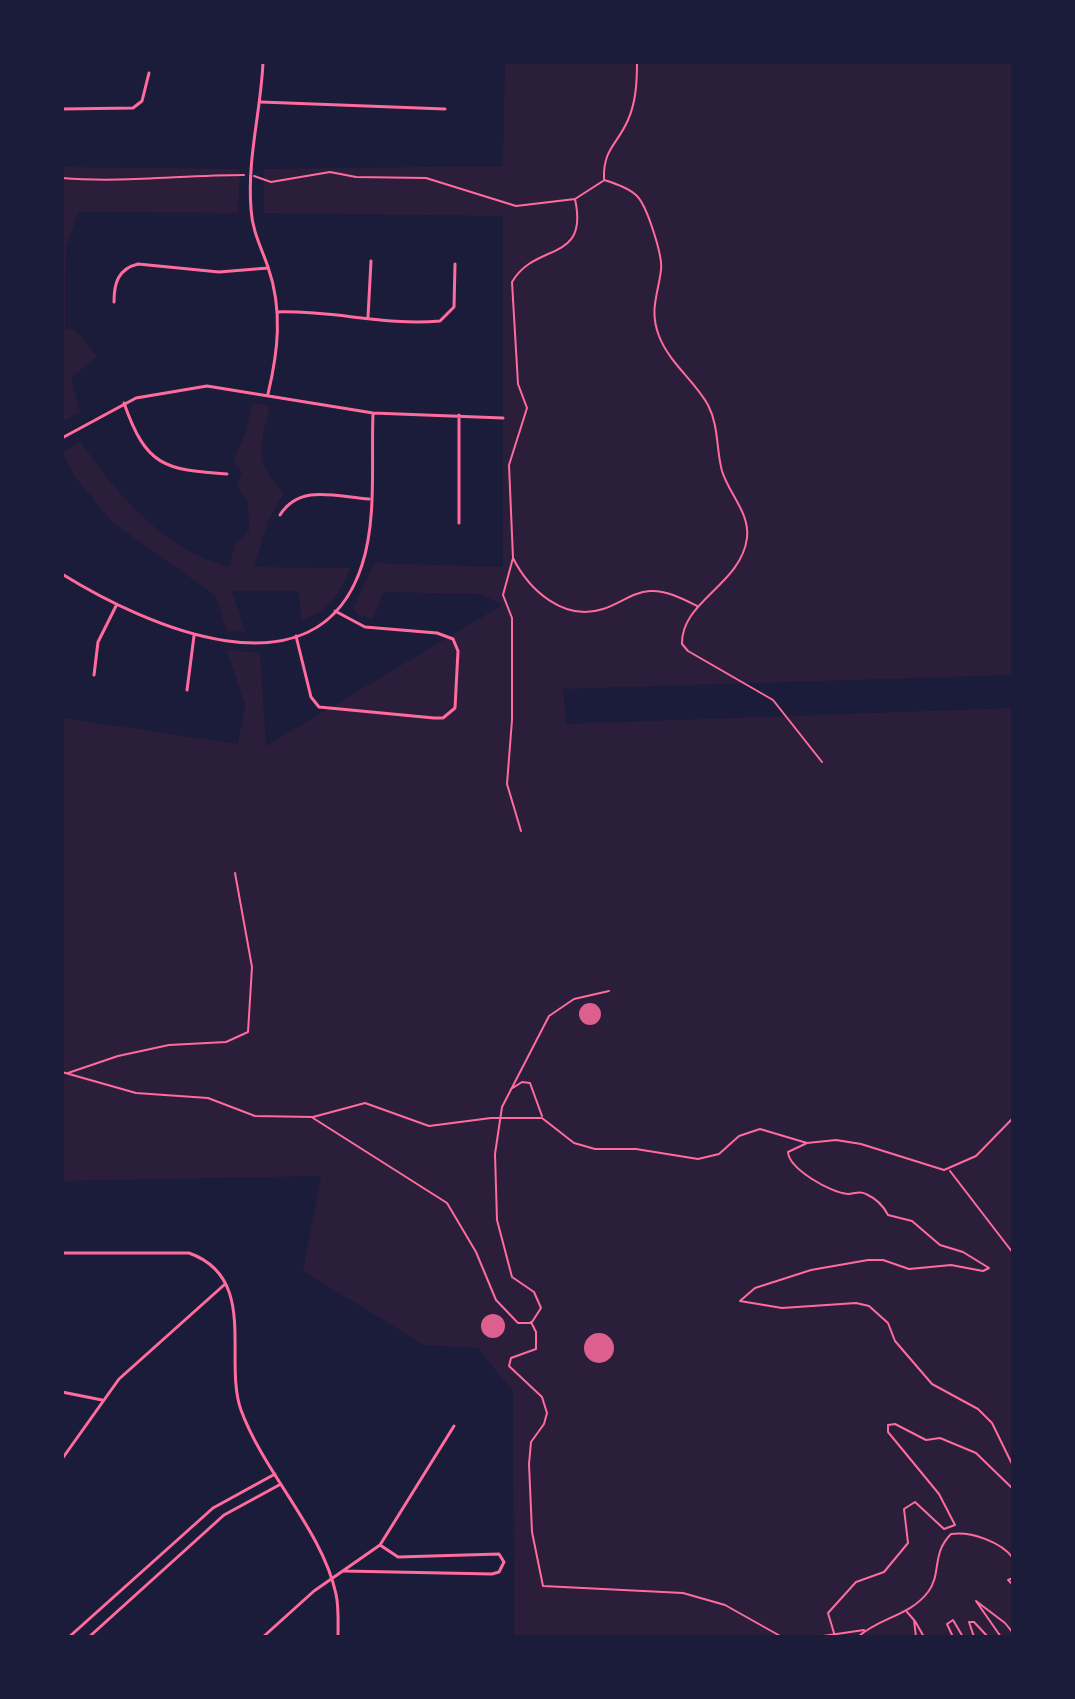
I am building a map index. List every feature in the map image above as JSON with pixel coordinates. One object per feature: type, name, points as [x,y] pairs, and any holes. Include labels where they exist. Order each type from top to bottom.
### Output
[{"type":"street","points":[[263,62],[251,176],[252,225],[268,268],[277,312],[277,357],[268,394]]},
{"type":"street","points":[[62,109],[133,108],[142,101],[149,73]]},
{"type":"street","points":[[260,102],[445,109]]},
{"type":"street","points":[[368,318],[371,261]]},
{"type":"street","points":[[114,302],[119,275],[126,267],[138,264],[219,272],[268,268]]},
{"type":"street","points":[[277,312],[306,311],[402,322],[445,319],[454,307],[455,264]]},
{"type":"street","points":[[62,438],[123,403],[152,393],[198,386],[229,387],[373,413],[503,418]]},
{"type":"street","points":[[123,403],[140,443],[164,465],[181,471],[227,474]]},
{"type":"street","points":[[62,574],[116,606],[194,636],[252,643],[296,636],[318,625],[335,611],[352,588],[363,563],[373,413]]},
{"type":"street","points":[[459,415],[459,523]]},
{"type":"street","points":[[280,515],[288,502],[302,494],[369,499]]},
{"type":"street","points":[[94,675],[98,642],[116,606]]},
{"type":"street","points":[[296,636],[311,697],[319,707],[434,718],[449,715],[455,708],[458,651],[453,639],[437,633],[365,627],[335,611]]},
{"type":"street","points":[[187,690],[194,636]]},
{"type":"street","points":[[62,1253],[189,1253],[214,1269],[235,1311],[240,1405],[332,1578],[338,1602],[338,1637]]},
{"type":"street","points":[[62,1459],[119,1379],[224,1285]]},
{"type":"street","points":[[62,1392],[102,1400]]},
{"type":"street","points":[[263,1637],[332,1578],[380,1545],[454,1426]]},
{"type":"street","points":[[69,1637],[213,1508],[276,1473]]},
{"type":"street","points":[[89,1637],[224,1515],[281,1484]]},
{"type":"street","points":[[344,1571],[492,1574],[499,1572],[504,1562],[499,1554],[490,1552],[471,1557],[398,1557],[380,1545]]},
{"type":"path","points":[[604,180],[606,154],[630,116],[637,84],[637,62]]},
{"type":"path","points":[[62,178],[100,181],[130,176],[156,180],[200,175],[251,176],[271,182],[330,172],[356,177],[426,178],[516,206],[575,199],[604,180]]},
{"type":"path","points":[[604,180],[636,194],[643,205],[662,259],[653,298],[656,328],[670,359],[710,409],[722,470],[747,522],[746,545],[737,568],[698,607],[682,635],[688,651],[773,700],[822,762]]},
{"type":"path","points":[[521,831],[507,784],[512,720],[512,618],[503,595],[513,558],[509,465],[527,408],[518,384],[512,282],[519,270],[532,261],[565,249],[573,239],[577,226],[575,199]]},
{"type":"path","points":[[513,558],[525,581],[542,595],[571,609],[594,612],[653,591],[698,607]]},
{"type":"path","points":[[67,1074],[81,1065],[118,1056],[169,1045],[226,1042],[248,1032],[252,967],[235,873]]},
{"type":"path","points":[[531,1322],[541,1308],[539,1298],[516,1281],[508,1269],[494,1204],[495,1154],[501,1119],[510,1089],[549,1016],[574,999],[609,991]]},
{"type":"path","points":[[62,1072],[136,1093],[208,1098],[255,1116],[313,1117],[365,1103],[429,1126],[542,1118]]},
{"type":"path","points":[[510,1089],[522,1082],[530,1083],[542,1118],[566,1138],[589,1148],[636,1149],[698,1159],[719,1154],[739,1136],[760,1129],[807,1143],[848,1142],[922,1165],[949,1169],[976,1156],[1013,1118]]},
{"type":"path","points":[[313,1117],[395,1172],[440,1196],[451,1207],[476,1252],[496,1300],[518,1323],[531,1322]]},
{"type":"path","points":[[807,1143],[788,1152],[793,1165],[806,1174],[848,1194],[865,1193],[882,1204],[888,1215],[912,1221],[940,1245],[963,1252],[989,1268],[983,1271],[932,1265],[909,1269],[883,1260],[868,1260],[811,1270],[755,1288],[740,1301],[782,1308],[856,1303],[869,1306],[888,1323],[895,1341],[932,1384],[978,1409],[992,1423],[1013,1466]]},
{"type":"path","points":[[949,1169],[1013,1253]]},
{"type":"path","points":[[531,1322],[536,1332],[536,1349],[516,1355],[509,1366],[546,1405],[544,1424],[531,1442],[529,1464],[532,1532],[543,1586],[683,1593],[725,1605],[782,1637]]},
{"type":"path","points":[[834,1633],[828,1613],[839,1599],[856,1582],[884,1572],[908,1543],[904,1509],[910,1503],[915,1502],[944,1529],[955,1525],[939,1494],[888,1432],[888,1425],[895,1424],[926,1440],[940,1438],[976,1453],[1013,1489]]},
{"type":"path","points":[[816,1637],[865,1630],[906,1611],[933,1585],[935,1560],[951,1534],[959,1533],[1001,1544],[1013,1558]]},
{"type":"path","points":[[1013,1578],[1008,1580],[1013,1585]]},
{"type":"path","points":[[1001,1637],[976,1601],[1013,1633]]},
{"type":"path","points":[[906,1611],[924,1637]]},
{"type":"path","points":[[914,1620],[916,1637]]},
{"type":"path","points":[[953,1637],[947,1624],[953,1620],[963,1637]]},
{"type":"path","points":[[974,1637],[969,1622],[974,1622],[988,1637]]},
{"type":"path","points":[[858,1637],[865,1630]]},
{"type":"shaded area","points":[[505,62],[1013,62],[1013,675],[563,689],[566,724],[1013,708],[1013,1637],[514,1637],[513,1392],[478,1348],[424,1345],[303,1271],[321,1176],[62,1181],[62,718],[238,744],[245,705],[227,650],[260,653],[266,746],[502,605],[480,594],[384,592],[373,619],[358,615],[353,609],[374,563],[503,567],[503,216],[264,213],[264,169],[503,166]]},
{"type":"shaded area","points":[[62,167],[240,169],[238,213],[78,212],[66,248],[65,328],[75,330],[97,356],[71,378],[80,412],[62,422]]},
{"type":"shaded area","points":[[252,403],[270,406],[262,443],[263,463],[284,493],[269,519],[254,567],[350,568],[332,601],[318,613],[301,621],[299,591],[232,591],[245,632],[227,631],[215,595],[112,522],[75,477],[62,453],[80,441],[126,500],[163,534],[206,559],[230,567],[234,545],[249,531],[248,502],[237,486],[242,472],[233,462],[246,431]]},
{"type":"building","points":[[590,1003],[598,1006],[601,1014],[598,1022],[590,1025],[582,1022],[579,1014],[582,1006]]},
{"type":"building","points":[[493,1314],[504,1321],[505,1326],[498,1337],[493,1338],[482,1331],[481,1326],[488,1315]]},
{"type":"building","points":[[599,1333],[609,1338],[614,1348],[609,1358],[599,1363],[589,1358],[584,1348],[589,1338]]}]
